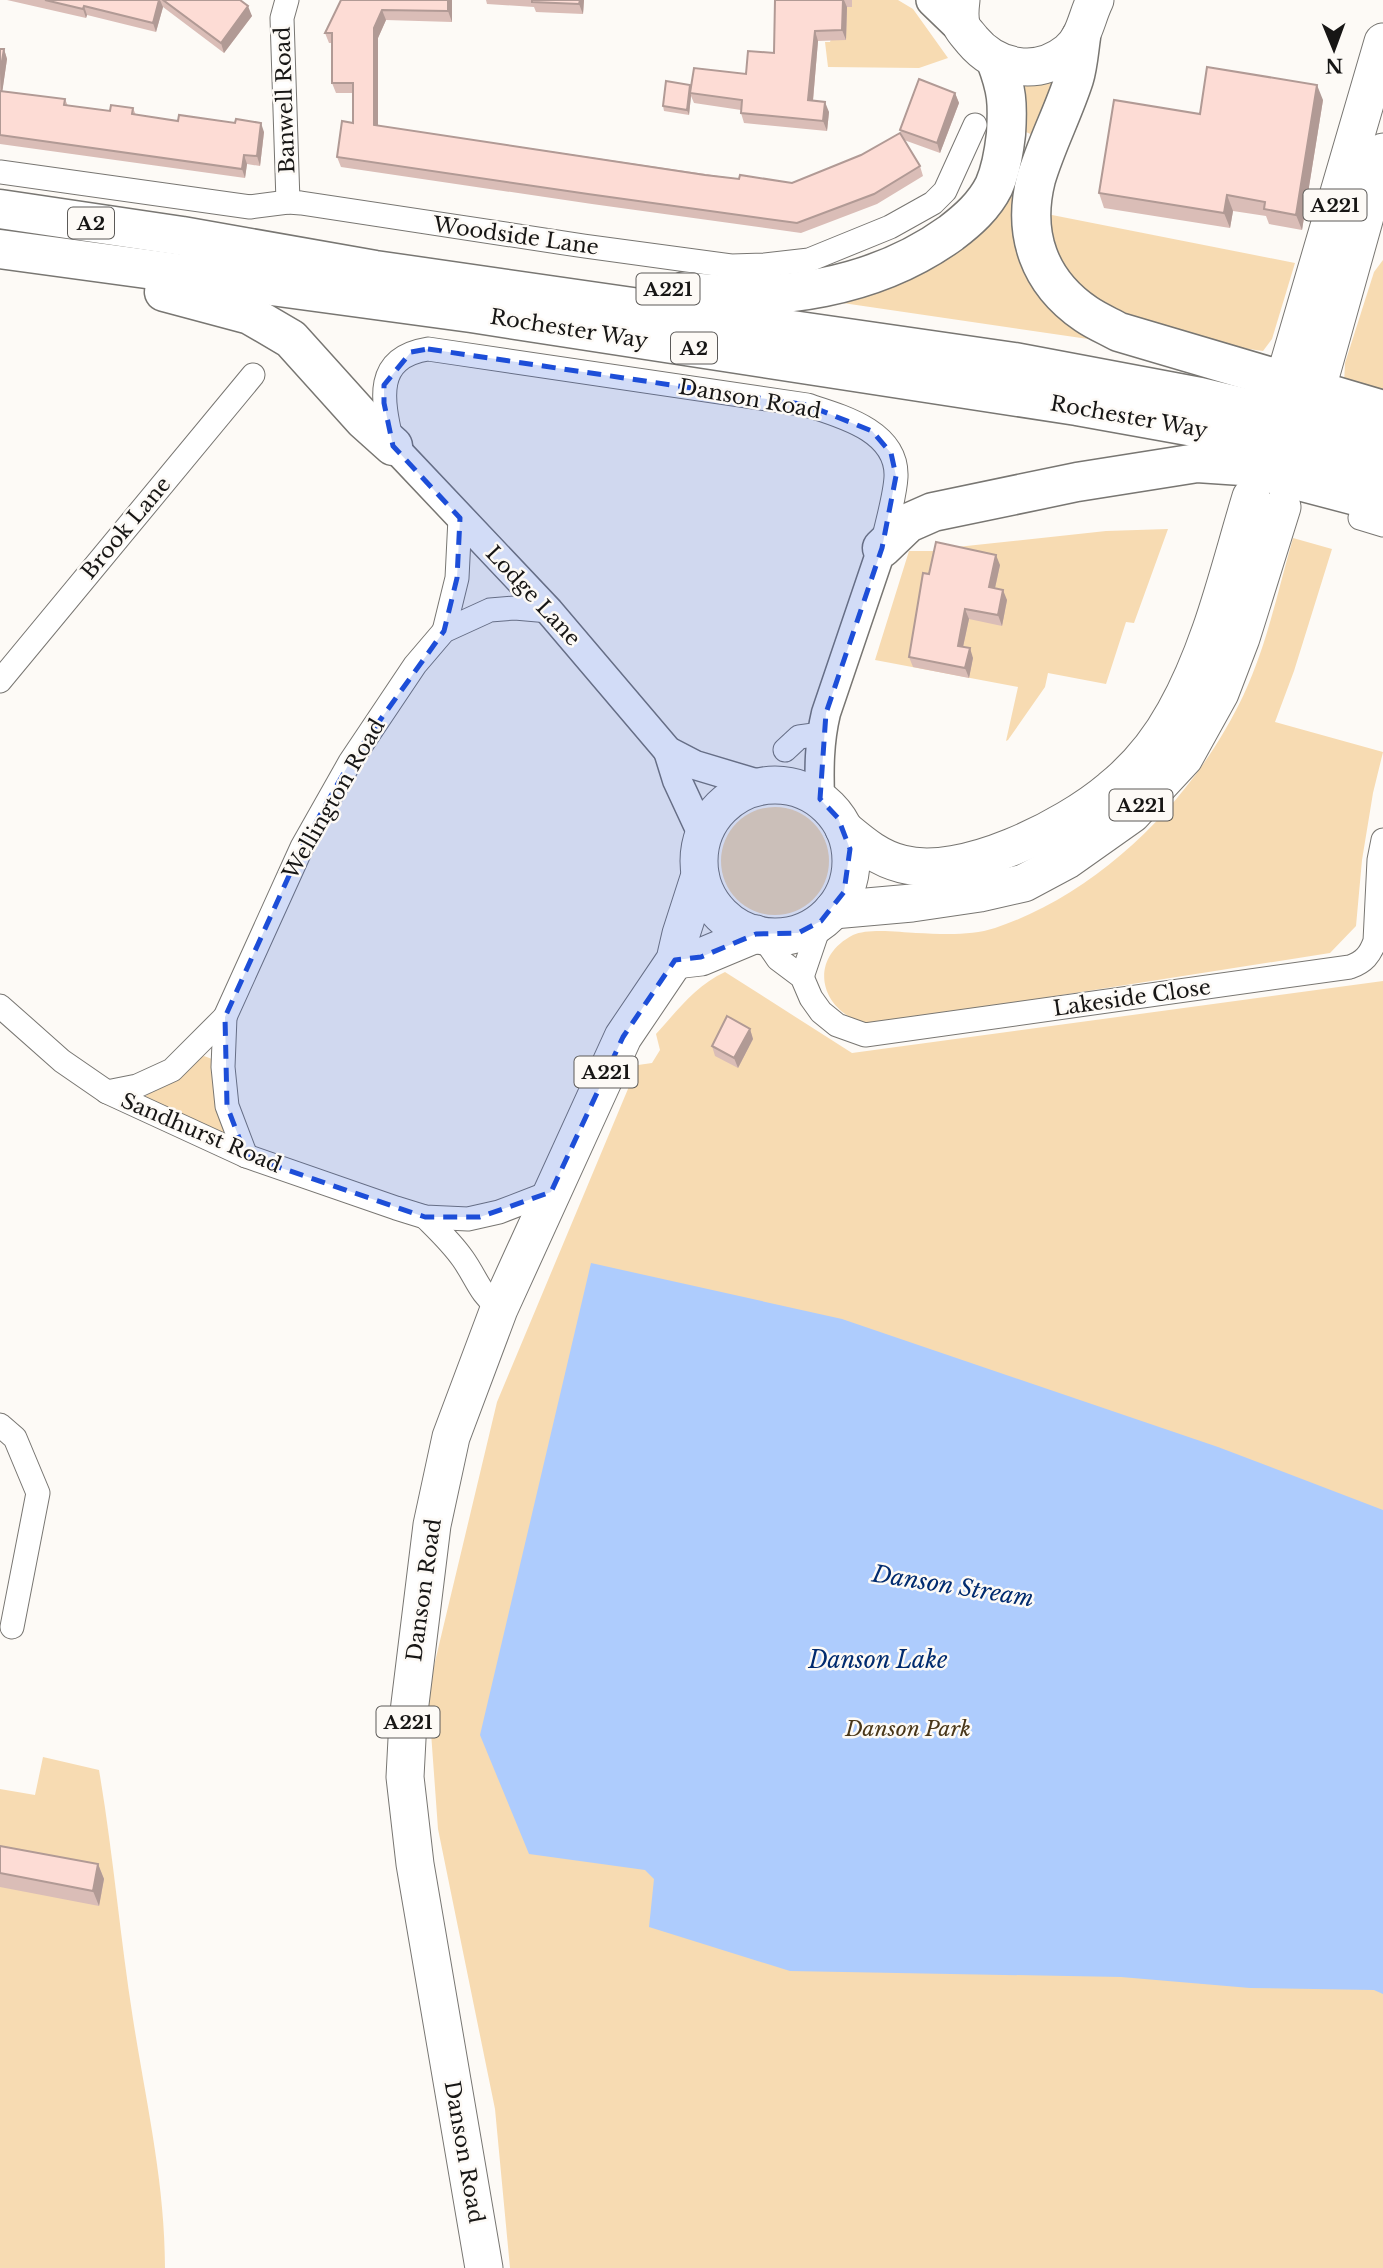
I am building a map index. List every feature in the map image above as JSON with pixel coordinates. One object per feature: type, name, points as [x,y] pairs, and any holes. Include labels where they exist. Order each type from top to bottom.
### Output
[{"type":"highway","points":[[1089,12],[1074,78],[1037,177],[1031,204],[1032,233],[1038,262],[1058,290],[1086,314],[1119,332],[1383,411]]},
{"type":"highway","name":"A221","points":[[183,236],[264,236],[697,292],[739,295],[816,289],[872,274],[907,258],[937,242],[978,210],[994,186],[1005,141],[1007,95],[996,61]]},
{"type":"highway","name":"A2","points":[[0,209],[183,236]]},
{"type":"highway","name":"Rochester Way","points":[[183,236],[389,272],[1014,362],[1200,397],[1383,441]]},
{"type":"highway","name":"Rochester Way","points":[[0,248],[471,313],[1077,406],[1194,427],[1383,474]]},
{"type":"highway","points":[[0,268],[166,292],[250,314],[291,339],[364,420],[393,446]]},
{"type":"highway","points":[[882,548],[908,523],[933,512],[1077,482],[1197,463],[1242,466],[1372,511]]},
{"type":"main road","points":[[933,0],[962,14],[980,50],[996,61],[1020,67],[1039,66],[1056,60],[1070,50],[1089,12]]},
{"type":"main road","name":"A221","points":[[1383,42],[1304,371],[1375,207],[1383,152]]},
{"type":"main road","name":"A221","points":[[827,915],[980,893],[1024,883],[1067,860],[1132,814],[1184,758],[1220,693],[1241,638],[1266,502],[1180,702],[1145,755],[1110,790],[1034,838],[992,855],[931,868],[902,864],[871,852],[844,828]]},
{"type":"main road","points":[[765,786],[786,786],[820,799],[844,828],[850,849],[850,871],[845,892],[827,915],[798,933],[781,937],[760,935],[736,926],[720,913],[707,895],[700,875],[699,855],[703,836],[713,816],[730,800],[746,791],[765,786]]},
{"type":"main road","name":"Danson Road","points":[[484,2268],[415,1864],[405,1777],[410,1696],[432,1525],[451,1437],[499,1309],[623,1037],[676,960],[681,934],[700,875]]},
{"type":"main road","points":[[676,960],[701,957],[760,935]]},
{"type":"street","name":"Banwell Road","points":[[287,0],[282,18],[288,202]]},
{"type":"street","name":"Woodside Lane","points":[[0,172],[250,207],[288,202],[704,262],[765,265],[809,260],[890,226],[933,204],[945,191],[975,125]]},
{"type":"street","name":"Danson Road","points":[[393,446],[384,403],[384,385],[395,365],[411,352],[428,349],[807,405],[872,431],[891,453],[896,476],[882,548],[821,734],[820,799]]},
{"type":"street","name":"Brook Lane","points":[[0,681],[253,375]]},
{"type":"street","name":"Lodge Lane","points":[[393,446],[549,611],[668,751],[695,765],[765,786]]},
{"type":"street","points":[[1372,511],[1383,525]]},
{"type":"street","name":"Wellington Road","points":[[444,631],[457,578],[460,518]]},
{"type":"street","name":"Wellington Road","points":[[107,1092],[137,1086],[172,1070],[225,1017],[309,835],[358,751],[415,665],[444,631],[490,610],[515,608],[549,611]]},
{"type":"street","points":[[785,750],[799,737],[821,734]]},
{"type":"street","name":"Lodge Lane","points":[[668,751],[677,780],[703,836]]},
{"type":"street","name":"Lakeside Close","points":[[760,935],[778,960],[802,977],[811,998],[821,1012],[837,1025],[865,1035],[1350,967],[1361,963],[1370,953],[1375,941],[1379,860],[1383,840]]},
{"type":"street","points":[[802,977],[827,915]]},
{"type":"street","name":"Sandhurst Road","points":[[0,1006],[62,1061],[107,1092],[246,1156],[425,1217],[481,1217],[551,1192]]},
{"type":"street","name":"Wellington Road","points":[[225,1017],[223,1067],[227,1106],[246,1156]]},
{"type":"street","name":"Sandhurst Road","points":[[425,1217],[455,1248],[471,1271],[480,1291],[499,1309]]},
{"type":"street","points":[[0,1424],[15,1438],[38,1493],[12,1628]]},
{"type":"highlighted area","points":[[428,349],[807,405],[872,431],[891,453],[896,476],[882,548],[826,713],[820,799],[838,818],[850,849],[844,892],[821,921],[798,933],[756,934],[701,957],[675,960],[623,1037],[551,1192],[480,1217],[425,1217],[246,1156],[227,1106],[225,1017],[302,847],[350,762],[444,631],[457,578],[460,518],[393,446],[384,403],[384,385],[411,352]]},
{"type":"green space","points":[[852,0],[898,0],[913,9],[948,58],[919,68],[828,67],[825,42],[830,42],[842,7]]},
{"type":"green space","points":[[1063,69],[1033,135],[1021,130],[1019,79]]},
{"type":"green space","points":[[1016,164],[1020,194],[1095,340],[836,302]]},
{"type":"green space","points":[[1047,214],[1295,263],[1272,339],[1263,351],[1147,329],[1067,286]]},
{"type":"green space","points":[[1383,260],[1383,395],[1344,384],[1345,363],[1374,272]]},
{"type":"green space","points":[[1168,529],[1134,623],[1126,622],[1106,684],[1048,673],[1045,687],[1006,741],[1018,687],[875,660],[909,551],[937,551],[1106,531]]},
{"type":"green space","points":[[1293,538],[1332,549],[1275,722],[1383,752],[1362,860],[1356,926],[1330,953],[871,1025],[840,1010],[825,986],[824,972],[829,958],[838,946],[853,935],[875,931],[956,934],[995,928],[1035,912],[1073,891],[1109,865],[1142,836],[1200,769],[1244,694],[1266,637]]},
{"type":"green space","points":[[775,807],[796,811],[813,823],[825,840],[829,861],[825,882],[813,899],[796,911],[775,915],[754,911],[737,899],[725,882],[721,861],[725,840],[737,823],[754,811]]},
{"type":"green space","name":"Danson Park","points":[[725,972],[852,1053],[1383,981],[1383,2268],[510,2268],[495,2109],[438,1829],[428,1691],[497,1402],[638,1065],[652,1063],[660,1050],[656,1034],[696,991]]},
{"type":"green space","points":[[204,1056],[212,1059],[225,1135],[142,1099],[177,1078]]},
{"type":"green space","points":[[43,1757],[99,1770],[128,1988],[154,2143],[162,2205],[165,2268],[0,2268],[0,1789],[35,1795]]},
{"type":"water","name":"Danson Lake","points":[[591,1263],[842,1319],[1218,1447],[1383,1510],[1383,1994],[1374,1990],[1250,1988],[1121,1977],[790,1971],[649,1927],[654,1879],[645,1870],[529,1854],[480,1735]]},
{"type":"building","points":[[45,0],[159,0],[153,23],[84,6],[83,9]]},
{"type":"building","points":[[163,0],[240,0],[248,6],[221,43]]},
{"type":"building","points":[[341,0],[448,0],[448,11],[382,10],[374,28],[374,125],[705,175],[739,179],[740,175],[792,183],[861,155],[900,133],[920,166],[874,194],[797,223],[337,157],[342,121],[353,123],[353,83],[332,83],[332,33],[325,33]]},
{"type":"building","points":[[532,0],[580,0],[579,4]]},
{"type":"building","points":[[775,0],[843,0],[842,30],[815,31],[808,100],[825,102],[823,121],[741,113],[742,100],[690,93],[694,68],[746,74],[748,51],[774,53]]},
{"type":"building","points":[[0,49],[4,49],[0,73]]},
{"type":"building","points":[[1207,67],[1317,85],[1296,215],[1264,209],[1265,202],[1227,195],[1224,213],[1099,193],[1114,100],[1200,114]]},
{"type":"building","points":[[919,79],[955,93],[937,143],[900,130]]},
{"type":"building","points":[[666,81],[690,85],[687,110],[663,106]]},
{"type":"building","points":[[0,91],[65,99],[64,105],[110,111],[111,105],[133,108],[132,114],[178,121],[179,115],[235,123],[236,119],[261,123],[257,156],[244,155],[242,169],[0,135]]},
{"type":"building","points":[[936,542],[996,555],[989,587],[1003,590],[998,615],[965,609],[958,646],[970,648],[965,668],[909,657],[923,573],[929,574]]},
{"type":"building","points":[[727,1016],[750,1029],[734,1058],[712,1046]]},
{"type":"building","points":[[0,1846],[98,1864],[93,1891],[0,1873]]},
{"type":"water label","name":"Danson Stream","points":[[953,1586]]}]
